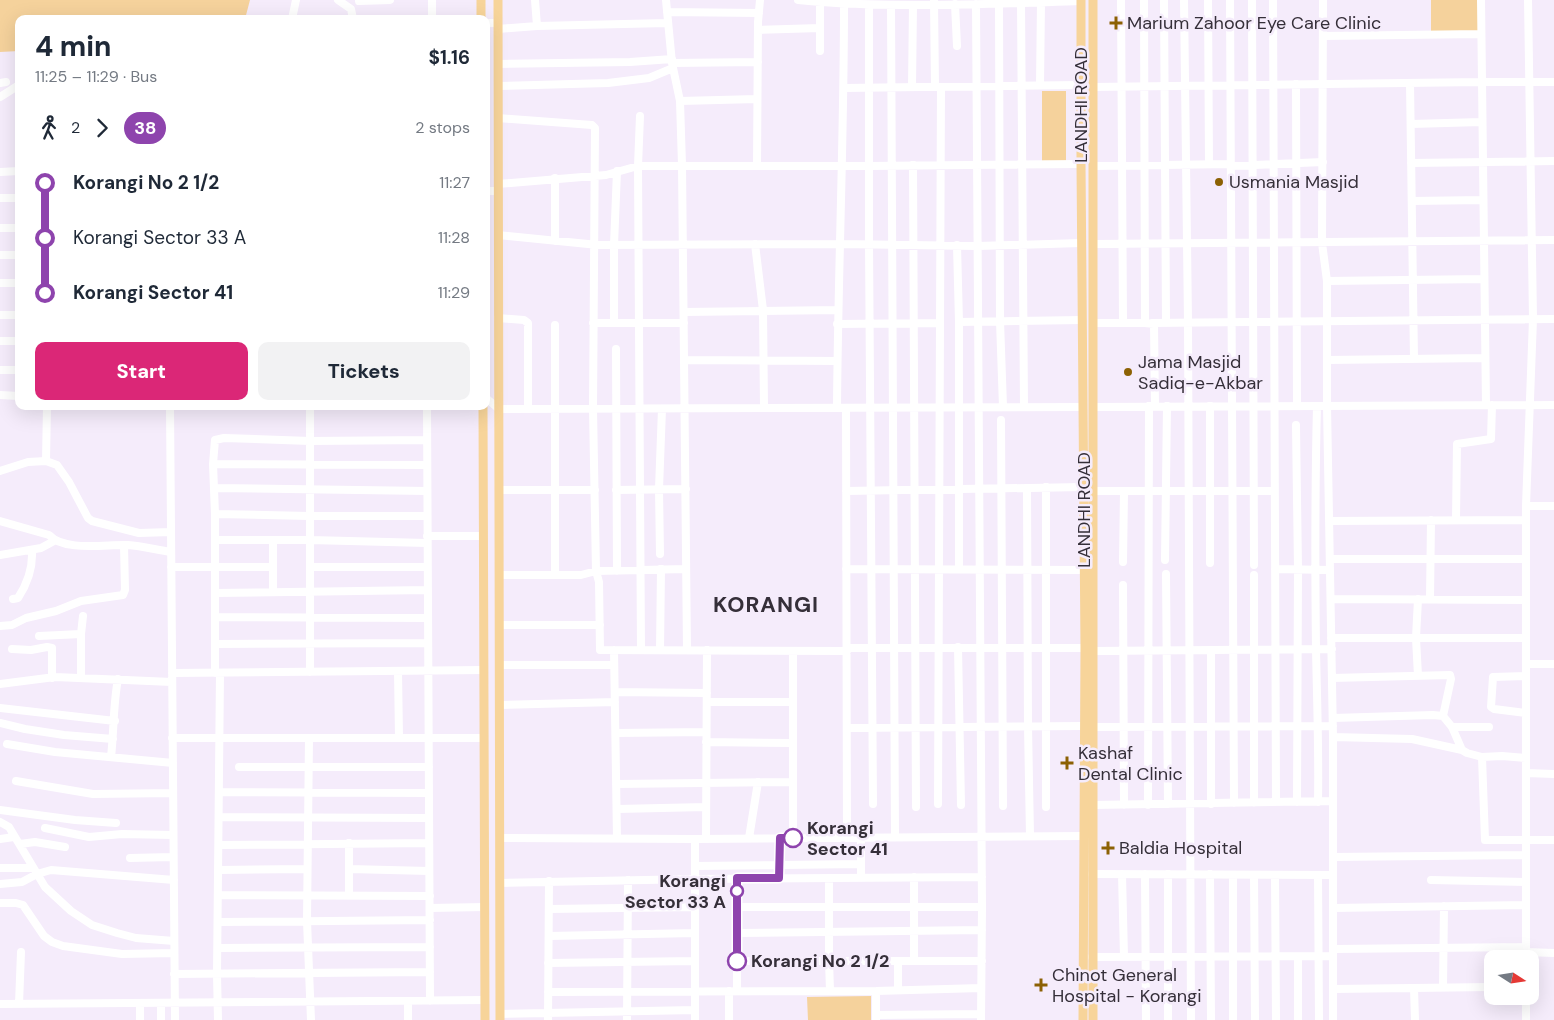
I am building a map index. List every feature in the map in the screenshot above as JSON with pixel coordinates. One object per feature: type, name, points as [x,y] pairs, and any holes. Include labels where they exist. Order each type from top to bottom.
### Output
[{"type":"main road","points":[[481,0],[481,15]]},
{"type":"main road","points":[[498,0],[500,1017]]},
{"type":"main road","name":"LANDHI ROAD","points":[[1083,1020],[1084,836],[1089,726],[1093,491],[1094,0]]},
{"type":"main road","name":"LANDHI ROAD","points":[[1081,1],[1084,570],[1089,649]]},
{"type":"main road","points":[[482,410],[485,1020]]},
{"type":"main road","name":"LANDHI ROAD","points":[[1089,726],[1093,806],[1093,1020]]},
{"type":"street","points":[[293,15],[296,0]]},
{"type":"street","points":[[338,0],[350,9],[352,15]]},
{"type":"street","points":[[359,1],[390,0]]},
{"type":"street","points":[[432,0],[432,15]]},
{"type":"street","points":[[535,0],[537,26]]},
{"type":"street","points":[[666,0],[672,63],[680,101],[687,650]]},
{"type":"street","points":[[757,166],[760,0]]},
{"type":"street","points":[[798,0],[891,6],[934,2],[999,4],[1081,1]]},
{"type":"street","points":[[1121,0],[1123,322]]},
{"type":"street","points":[[1144,0],[1144,243],[1149,323]]},
{"type":"street","points":[[1164,0],[1166,322]]},
{"type":"street","points":[[1184,0],[1189,406],[1190,1020]]},
{"type":"street","points":[[1208,0],[1209,164]]},
{"type":"street","points":[[1230,0],[1234,803]]},
{"type":"street","points":[[1252,0],[1254,565]]},
{"type":"street","points":[[1273,0],[1276,802]]},
{"type":"street","points":[[1323,0],[1322,243],[1327,281],[1327,406],[1333,722],[1333,1020]]},
{"type":"street","points":[[1456,520],[1457,444],[1491,439],[1484,319],[1480,0]]},
{"type":"street","points":[[1526,950],[1526,506],[1533,319],[1528,0]]},
{"type":"street","points":[[820,51],[823,1]]},
{"type":"street","points":[[934,2],[940,165],[938,804]]},
{"type":"street","points":[[1024,407],[1022,86],[1025,2]]},
{"type":"street","points":[[1040,85],[1041,2]]},
{"type":"street","points":[[837,408],[837,324],[843,166],[844,4]]},
{"type":"street","points":[[955,4],[957,46]]},
{"type":"street","points":[[876,990],[876,1017],[981,1017],[981,570],[976,4]]},
{"type":"street","points":[[999,4],[1000,321],[1003,407]]},
{"type":"street","points":[[869,5],[868,244],[873,804]]},
{"type":"street","points":[[912,87],[913,5]]},
{"type":"street","points":[[891,6],[895,836]]},
{"type":"street","points":[[667,12],[759,14]]},
{"type":"street","points":[[490,24],[498,26],[537,26],[667,23]]},
{"type":"street","points":[[758,30],[820,28]]},
{"type":"street","points":[[1323,36],[1480,34]]},
{"type":"street","points":[[498,64],[758,62]]},
{"type":"street","points":[[498,86],[616,83],[656,76],[672,63]]},
{"type":"street","points":[[1093,87],[1554,82]]},
{"type":"street","points":[[1410,83],[1414,359]]},
{"type":"street","points":[[1296,84],[1297,406]]},
{"type":"street","points":[[844,88],[1082,85]]},
{"type":"street","points":[[0,97],[15,88]]},
{"type":"street","points":[[680,101],[757,99]]},
{"type":"street","points":[[640,116],[638,166],[641,650]]},
{"type":"street","points":[[498,118],[594,126],[596,132],[593,244],[593,409],[596,571],[599,582],[600,650],[793,651],[939,647],[1028,647],[1124,651],[1332,649]]},
{"type":"street","points":[[1411,124],[1481,122]]},
{"type":"street","points":[[1411,163],[1554,161]]},
{"type":"street","points":[[1093,166],[1252,165],[1322,162]]},
{"type":"street","points":[[490,190],[555,178],[606,175],[638,166],[1081,164]]},
{"type":"street","points":[[913,165],[916,807]]},
{"type":"street","points":[[0,172],[15,171]]},
{"type":"street","points":[[614,323],[614,245],[617,171]]},
{"type":"street","points":[[555,178],[555,240]]},
{"type":"street","points":[[0,198],[15,198]]},
{"type":"street","points":[[1412,201],[1483,200]]},
{"type":"street","points":[[0,228],[15,228]]},
{"type":"street","points":[[498,235],[614,245],[868,244],[978,246],[1082,244]]},
{"type":"street","points":[[1093,244],[1554,240]]},
{"type":"street","points":[[755,244],[763,310],[764,408]]},
{"type":"street","points":[[957,245],[959,322],[959,570]]},
{"type":"street","points":[[0,255],[15,254]]},
{"type":"street","points":[[1327,281],[1484,279]]},
{"type":"street","points":[[0,283],[15,283]]},
{"type":"street","points":[[684,312],[838,310]]},
{"type":"street","points":[[0,315],[15,315]]},
{"type":"street","points":[[498,318],[524,320],[528,323],[528,409]]},
{"type":"street","points":[[1093,323],[1554,319]]},
{"type":"street","points":[[959,322],[1082,320]]},
{"type":"street","points":[[593,323],[684,323]]},
{"type":"street","points":[[837,324],[940,323]]},
{"type":"street","points":[[1148,805],[1149,491],[1155,326],[1149,323]]},
{"type":"street","points":[[555,325],[555,575]]},
{"type":"street","points":[[0,341],[15,341]]},
{"type":"street","points":[[616,349],[616,571]]},
{"type":"street","points":[[1327,360],[1485,358]]},
{"type":"street","points":[[684,360],[837,361]]},
{"type":"street","points":[[0,370],[15,370]]},
{"type":"street","points":[[0,396],[15,396]]},
{"type":"street","points":[[490,402],[499,410],[1083,407]]},
{"type":"street","points":[[1093,407],[1554,405]]},
{"type":"street","points":[[1165,560],[1167,491],[1166,406]]},
{"type":"street","points":[[1210,406],[1210,563]]},
{"type":"street","points":[[1317,406],[1315,486],[1316,649],[1319,726],[1318,802]]},
{"type":"street","points":[[660,554],[659,489],[662,408]]},
{"type":"street","points":[[846,408],[847,837]]},
{"type":"street","points":[[46,461],[47,410]]},
{"type":"street","points":[[170,410],[175,1020]]},
{"type":"street","points":[[310,410],[310,672]]},
{"type":"street","points":[[427,410],[430,1001]]},
{"type":"street","points":[[1001,420],[1003,806]]},
{"type":"street","points":[[1296,425],[1298,569],[1297,802]]},
{"type":"street","points":[[218,1020],[220,739],[215,644],[213,464],[215,440],[219,438],[310,441],[427,440]]},
{"type":"street","points":[[0,471],[28,462],[46,461],[57,465],[62,470],[88,518],[92,521],[139,533],[171,532]]},
{"type":"street","points":[[213,464],[427,465]]},
{"type":"street","points":[[1046,487],[1046,807]]},
{"type":"street","points":[[846,491],[1083,487]]},
{"type":"street","points":[[214,488],[427,491]]},
{"type":"street","points":[[1026,488],[1030,836]]},
{"type":"street","points":[[616,490],[686,489]]},
{"type":"street","points":[[499,490],[595,490]]},
{"type":"street","points":[[1093,491],[1274,491]]},
{"type":"street","points":[[1123,562],[1124,491]]},
{"type":"street","points":[[1526,506],[1554,506]]},
{"type":"street","points":[[215,514],[427,516]]},
{"type":"street","points":[[1430,600],[1431,520]]},
{"type":"street","points":[[1329,521],[1526,520]]},
{"type":"street","points":[[0,521],[49,535],[54,541],[78,546],[124,545],[171,552]]},
{"type":"street","points":[[215,540],[427,540],[483,536]]},
{"type":"street","points":[[273,540],[273,592]]},
{"type":"street","points":[[0,555],[41,548],[54,541]]},
{"type":"street","points":[[0,626],[12,625],[26,618],[81,601],[124,595],[124,545]]},
{"type":"street","points":[[13,599],[18,598],[28,580],[32,563],[32,550]]},
{"type":"street","points":[[1330,559],[1526,559]]},
{"type":"street","points":[[171,567],[273,567]]},
{"type":"street","points":[[310,567],[428,567]]},
{"type":"street","points":[[499,575],[581,575],[596,571],[686,568]]},
{"type":"street","points":[[846,569],[981,570],[1028,568],[1084,570]]},
{"type":"street","points":[[1275,569],[1330,570]]},
{"type":"street","points":[[660,650],[661,570]]},
{"type":"street","points":[[1166,574],[1168,804]]},
{"type":"street","points":[[1254,575],[1254,803]]},
{"type":"street","points":[[1124,585],[1124,805]]},
{"type":"street","points":[[215,593],[428,590]]},
{"type":"street","points":[[1330,599],[1526,600]]},
{"type":"street","points":[[1418,599],[1416,638],[1418,676]]},
{"type":"street","points":[[81,678],[83,616]]},
{"type":"street","points":[[215,617],[428,618]]},
{"type":"street","points":[[499,625],[600,625]]},
{"type":"street","points":[[39,636],[81,634]]},
{"type":"street","points":[[1331,638],[1526,638]]},
{"type":"street","points":[[215,644],[428,643]]},
{"type":"street","points":[[958,647],[961,806]]},
{"type":"street","points":[[12,649],[52,648],[52,678]]},
{"type":"street","points":[[614,650],[617,838]]},
{"type":"street","points":[[706,838],[707,650]]},
{"type":"street","points":[[1211,650],[1211,804]]},
{"type":"street","points":[[793,651],[793,838]]},
{"type":"street","points":[[1526,664],[1554,664]]},
{"type":"street","points":[[499,665],[614,665]]},
{"type":"street","points":[[172,673],[484,670]]},
{"type":"street","points":[[398,671],[399,738]]},
{"type":"street","points":[[1332,678],[1450,675],[1447,704],[1443,716]]},
{"type":"street","points":[[1526,676],[1493,677],[1491,707],[1526,713]]},
{"type":"street","points":[[0,684],[52,678],[172,682]]},
{"type":"street","points":[[111,757],[118,679]]},
{"type":"street","points":[[615,692],[707,693]]},
{"type":"street","points":[[499,704],[615,702]]},
{"type":"street","points":[[707,702],[793,702]]},
{"type":"street","points":[[0,708],[115,721]]},
{"type":"street","points":[[848,728],[1319,726],[1333,722],[1433,715],[1443,716],[1452,727],[1462,750]]},
{"type":"street","points":[[0,723],[64,735],[113,739]]},
{"type":"street","points":[[1452,727],[1488,727]]},
{"type":"street","points":[[616,733],[706,732]]},
{"type":"street","points":[[1333,737],[1412,739],[1462,750],[1467,754],[1482,757],[1526,758]]},
{"type":"street","points":[[172,738],[484,738]]},
{"type":"street","points":[[309,738],[307,921],[311,1020]]},
{"type":"street","points":[[706,742],[793,743]]},
{"type":"street","points":[[7,744],[55,752],[172,763]]},
{"type":"street","points":[[1482,757],[1485,840],[1554,840]]},
{"type":"street","points":[[239,768],[429,767]]},
{"type":"street","points":[[1526,773],[1554,774]]},
{"type":"street","points":[[16,781],[94,794],[173,793]]},
{"type":"street","points":[[749,838],[758,782]]},
{"type":"street","points":[[616,784],[793,782]]},
{"type":"street","points":[[219,792],[429,793]]},
{"type":"street","points":[[1093,806],[1333,801]]},
{"type":"street","points":[[617,810],[706,807]]},
{"type":"street","points":[[0,810],[75,820],[116,823]]},
{"type":"street","points":[[219,817],[429,818]]},
{"type":"street","points":[[0,822],[9,827],[45,887],[72,911],[92,925],[136,938],[174,941]]},
{"type":"street","points":[[46,828],[89,837],[122,834],[173,835]]},
{"type":"street","points":[[500,838],[695,839],[1084,836]]},
{"type":"street","points":[[860,837],[861,878]]},
{"type":"street","points":[[779,878],[780,838]]},
{"type":"street","points":[[0,839],[65,847]]},
{"type":"street","points":[[695,839],[695,1020]]},
{"type":"street","points":[[348,843],[350,895]]},
{"type":"street","points":[[219,845],[429,843]]},
{"type":"street","points":[[1333,857],[1526,855]]},
{"type":"street","points":[[130,858],[173,857]]},
{"type":"street","points":[[695,866],[861,864]]},
{"type":"street","points":[[0,868],[35,871],[51,870],[174,880]]},
{"type":"street","points":[[219,870],[307,869]]},
{"type":"street","points":[[349,869],[429,871]]},
{"type":"street","points":[[0,884],[22,882],[35,871]]},
{"type":"street","points":[[1092,874],[1333,875]]},
{"type":"street","points":[[1122,874],[1124,957]]},
{"type":"street","points":[[1145,874],[1146,1020]]},
{"type":"street","points":[[1168,874],[1168,1020]]},
{"type":"street","points":[[1210,874],[1211,1020]]},
{"type":"street","points":[[1233,875],[1233,1020]]},
{"type":"street","points":[[1254,875],[1256,1020]]},
{"type":"street","points":[[1275,875],[1276,1020]]},
{"type":"street","points":[[1318,875],[1319,1020]]},
{"type":"street","points":[[500,883],[737,878],[982,877]]},
{"type":"street","points":[[729,1020],[737,961],[737,878]]},
{"type":"street","points":[[829,878],[828,960],[830,991]]},
{"type":"street","points":[[914,878],[914,961]]},
{"type":"street","points":[[627,1020],[626,935],[628,880]]},
{"type":"street","points":[[1431,880],[1526,882]]},
{"type":"street","points":[[548,1016],[549,881]]},
{"type":"street","points":[[218,895],[430,896]]},
{"type":"street","points":[[0,903],[23,905],[44,936],[52,942],[63,946],[122,954],[174,953]]},
{"type":"street","points":[[1333,908],[1526,905]]},
{"type":"street","points":[[1443,988],[1444,906]]},
{"type":"street","points":[[430,908],[485,907]]},
{"type":"street","points":[[549,909],[695,907]]},
{"type":"street","points":[[737,907],[982,907]]},
{"type":"street","points":[[218,922],[430,920]]},
{"type":"street","points":[[737,933],[982,930]]},
{"type":"street","points":[[548,936],[695,933]]},
{"type":"street","points":[[218,948],[430,947]]},
{"type":"street","points":[[1092,957],[1319,956],[1333,953],[1443,948],[1484,950]]},
{"type":"street","points":[[19,1004],[22,952]]},
{"type":"street","points":[[1539,953],[1554,952]]},
{"type":"street","points":[[1298,956],[1298,1020]]},
{"type":"street","points":[[548,963],[695,961]]},
{"type":"street","points":[[737,961],[982,961]]},
{"type":"street","points":[[898,961],[898,990]]},
{"type":"street","points":[[174,974],[430,972]]},
{"type":"street","points":[[1333,989],[1484,987]]},
{"type":"street","points":[[548,992],[830,991],[981,988]]},
{"type":"street","points":[[1414,988],[1415,1020]]},
{"type":"street","points":[[0,1004],[485,1000]]},
{"type":"street","points":[[408,1001],[408,1020]]},
{"type":"street","points":[[140,1003],[140,1020]]},
{"type":"street","points":[[161,1003],[161,1020]]},
{"type":"street","points":[[1526,1005],[1526,1020]]},
{"type":"street","points":[[500,1017],[695,1010]]},
{"type":"shaded area","points":[[0,0],[250,0],[246,15],[15,15],[15,51],[0,52]]},
{"type":"shaded area","points":[[1431,0],[1481,0],[1480,34],[1431,34]]},
{"type":"shaded area","points":[[1042,91],[1066,91],[1066,161],[1042,161]]},
{"type":"shaded area","points":[[871,996],[871,1020],[808,1020],[807,997]]},
{"type":"bus line","name":"38","points":[[737,961],[737,878],[779,878],[780,838],[793,838]]},
{"type":"place","name":"Marium Zahoor Eye Care Clinic","points":[[1116,23]]},
{"type":"place","name":"Usmania Masjid","points":[[1219,182]]},
{"type":"place","name":"Jama Masjid Sadiq-e-Akbar","points":[[1128,372]]},
{"type":"place","name":"Kashaf Dental Clinic","points":[[1067,763]]},
{"type":"place","name":"Korangi Sector 41","points":[[793,838]]},
{"type":"place","name":"Baldia Hospital","points":[[1108,848]]},
{"type":"place","name":"Korangi Sector 33 A","points":[[737,891]]},
{"type":"place","name":"Korangi No 2 1/2","points":[[737,961]]},
{"type":"place","name":"Chinot General Hospital - Korangi","points":[[1041,985]]},
{"type":"district","name":"KORANGI","points":[[766,604]]}]
